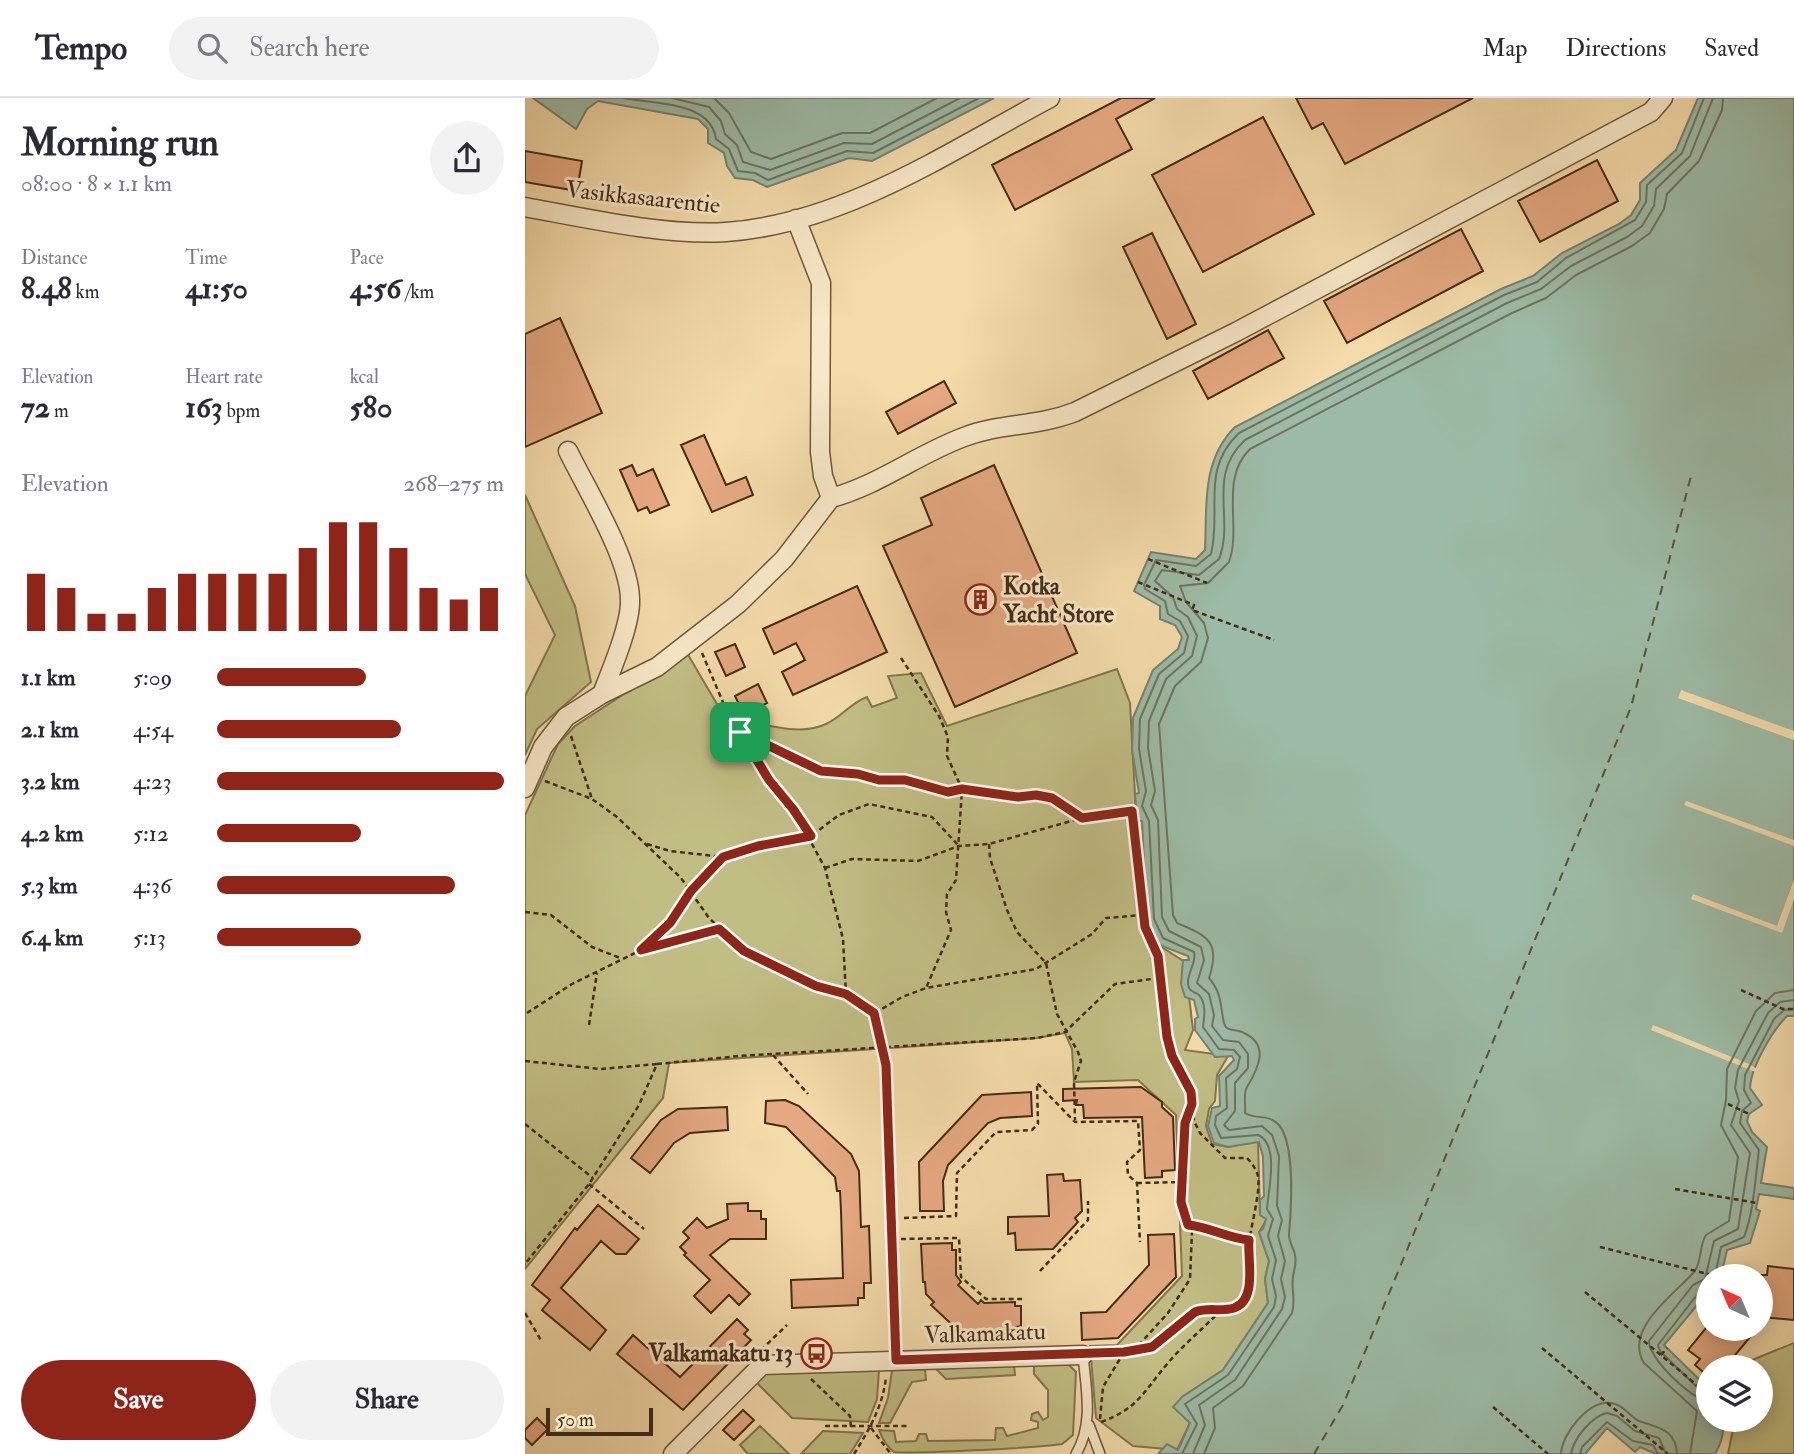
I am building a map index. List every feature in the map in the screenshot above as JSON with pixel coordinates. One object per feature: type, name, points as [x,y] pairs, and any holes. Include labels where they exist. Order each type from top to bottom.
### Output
[{"type":"street","name":"Vasikkasaarentie","points":[[525,207],[695,233],[758,229],[847,202],[887,184],[1050,98]]},
{"type":"street","points":[[528,782],[543,747],[560,724],[602,694],[657,667],[738,604],[784,559],[831,498],[861,490],[964,437],[1048,423],[1075,412],[1236,332],[1651,112],[1663,98]]},
{"type":"street","points":[[796,219],[821,283],[820,452],[823,476],[831,498]]},
{"type":"street","points":[[568,451],[622,561],[631,601],[615,663],[602,694]]},
{"type":"street","name":"Valkamakatu","points":[[673,1454],[762,1365],[1083,1355]]},
{"type":"lane","points":[[886,1065],[894,1240],[892,1360]]},
{"type":"lane","points":[[1076,1454],[1085,1439],[1088,1423],[1083,1355]]},
{"type":"lane","points":[[1088,1423],[1100,1454]]},
{"type":"path","points":[[1148,559],[1207,583]]},
{"type":"path","points":[[1138,582],[1194,605],[1192,610],[1274,640]]},
{"type":"path","points":[[692,641],[702,653],[731,721],[769,780],[811,836],[825,868],[843,939],[846,994]]},
{"type":"path","points":[[901,658],[939,716],[948,737],[947,756],[962,789],[955,880],[947,894],[946,912],[951,930],[926,988]]},
{"type":"path","points":[[560,724],[575,742],[592,799]]},
{"type":"path","points":[[740,732],[821,771],[858,774],[879,780],[905,780],[948,792],[962,789],[1018,797],[1036,795],[1052,798],[1082,818]]},
{"type":"path","points":[[528,782],[592,799],[646,843],[691,891],[719,929],[744,951],[816,986],[846,994],[874,1013],[885,1048],[886,1065]]},
{"type":"path","points":[[646,843],[670,851],[723,857],[758,846],[811,836],[839,815],[869,804],[932,817],[959,846]]},
{"type":"path","points":[[825,868],[852,859],[918,861],[959,846],[989,844],[1082,818],[1132,811],[1145,927],[1158,956],[1172,1056],[1191,1092],[1194,1121],[1214,1150],[1225,1158],[1247,1158],[1258,1176],[1249,1240],[1249,1287],[1246,1300],[1235,1308],[1203,1309],[1195,1312],[1152,1347],[1083,1355]]},
{"type":"path","points":[[989,844],[999,888],[1017,932],[1046,963],[1057,1014],[1081,1061],[1074,1082],[1075,1122]]},
{"type":"path","points":[[641,950],[670,923],[691,891],[723,857]]},
{"type":"path","points":[[525,912],[551,915],[592,947],[621,959]]},
{"type":"path","points":[[874,1013],[902,996],[926,988],[1036,970],[1092,934],[1106,918],[1143,915]]},
{"type":"path","points":[[527,1013],[598,971],[641,950],[719,929]]},
{"type":"path","points":[[589,1025],[598,971]]},
{"type":"path","points":[[525,1061],[600,1069],[772,1054],[1037,1038],[1065,1032],[1115,984],[1159,978]]},
{"type":"path","points":[[1741,990],[1783,1009],[1794,1009]]},
{"type":"path","points":[[772,1054],[809,1094]]},
{"type":"path","points":[[525,1264],[593,1178],[639,1105],[657,1064]]},
{"type":"path","points":[[893,1218],[956,1216],[957,1173],[996,1132],[1032,1130],[1038,1124],[1037,1083],[1075,1122],[1138,1121],[1140,1150],[1127,1163],[1128,1175],[1137,1183],[1184,1182]]},
{"type":"path","points":[[1136,1348],[1168,1312],[1190,1279],[1192,1232],[1181,1202],[1185,1123],[1192,1104]]},
{"type":"path","points":[[1728,1104],[1749,1114]]},
{"type":"path","points":[[525,1124],[593,1178]]},
{"type":"path","points":[[1137,1183],[1140,1242]]},
{"type":"path","points":[[589,1184],[644,1229]]},
{"type":"path","points":[[1675,1189],[1757,1203]]},
{"type":"path","points":[[1040,1270],[1088,1220],[1088,1201]]},
{"type":"path","points":[[1188,1225],[1202,1226],[1232,1239],[1249,1240]]},
{"type":"path","points":[[894,1240],[959,1238],[961,1277],[985,1299],[1024,1299]]},
{"type":"path","points":[[1600,1247],[1696,1271]]},
{"type":"path","points":[[1585,1292],[1696,1384]]},
{"type":"path","points":[[1124,1352],[1103,1387],[1100,1423],[1124,1413],[1137,1403],[1166,1365],[1222,1309]]},
{"type":"path","points":[[525,1313],[542,1342]]},
{"type":"path","points":[[756,1355],[787,1325]]},
{"type":"path","points":[[1542,1348],[1668,1454]]},
{"type":"path","points":[[1661,1355],[1667,1348]]},
{"type":"path","points":[[854,1454],[871,1428],[884,1395],[892,1360]]},
{"type":"path","points":[[795,1364],[850,1416],[851,1428]]},
{"type":"path","points":[[1493,1407],[1548,1454]]},
{"type":"path","points":[[825,1426],[909,1426]]},
{"type":"path","points":[[871,1428],[891,1454]]},
{"type":"shaded area","points":[[525,495],[575,606],[591,682],[537,729],[525,755],[525,696],[555,635],[525,574]]},
{"type":"shaded area","points":[[687,653],[724,716],[789,729],[815,728],[826,724],[867,697],[872,707],[897,698],[888,676],[921,673],[947,726],[1117,669],[1130,703],[1140,887],[1146,922],[1157,944],[1185,962],[1193,1030],[1185,1050],[1228,1056],[1217,1075],[1215,1101],[1209,1109],[1206,1126],[1212,1144],[1228,1147],[1258,1141],[1260,1215],[1267,1219],[1259,1232],[1269,1261],[1265,1279],[1268,1303],[1223,1370],[1182,1397],[1184,1416],[1190,1423],[1177,1450],[1133,1446],[1096,1418],[1090,1346],[1117,1345],[1182,1276],[1176,1115],[1138,1080],[1074,1082],[1072,1049],[1065,1033],[1037,1038],[669,1063],[663,1098],[525,1269],[525,815],[558,744],[575,726]]},
{"type":"shaded area","points":[[1794,1343],[1794,1454],[1728,1454],[1732,1432],[1773,1432],[1773,1355],[1764,1355]]},
{"type":"shaded area","points":[[1014,1365],[1015,1375],[946,1379],[936,1369]]},
{"type":"shaded area","points":[[1034,1365],[1069,1365],[1076,1372],[1073,1435],[1062,1444],[894,1452],[880,1433],[879,1430],[894,1431],[896,1442],[916,1441],[919,1434],[926,1434],[928,1441],[995,1440],[996,1428],[1003,1428],[1007,1436],[1038,1428],[1038,1422],[1031,1420],[1032,1414],[1038,1412],[1043,1420],[1048,1417],[1048,1390],[1034,1374]]},
{"type":"shaded area","points":[[925,1369],[926,1380],[912,1382],[890,1423],[879,1423],[888,1398],[892,1370]]},
{"type":"shaded area","points":[[879,1370],[877,1399],[868,1422],[792,1418],[756,1382],[767,1373]]},
{"type":"shaded area","points":[[760,1426],[789,1454],[748,1454],[740,1445]]},
{"type":"shaded area","points":[[823,1431],[863,1433],[850,1454],[801,1454]]},
{"type":"water","points":[[533,98],[994,98],[872,161],[849,158],[767,187],[753,180],[735,178],[727,166],[724,153],[708,143],[708,129],[698,119],[598,101],[587,109],[576,129]]},
{"type":"water","points":[[1698,98],[1794,98],[1794,1016],[1787,1016],[1781,1023],[1758,1060],[1750,1088],[1762,1105],[1749,1114],[1747,1121],[1752,1132],[1767,1147],[1761,1183],[1794,1188],[1794,1199],[1759,1194],[1756,1209],[1760,1211],[1750,1243],[1727,1250],[1724,1264],[1696,1264],[1696,1306],[1664,1345],[1696,1376],[1696,1432],[1723,1432],[1719,1446],[1715,1454],[1656,1454],[1640,1447],[1635,1452],[1607,1428],[1585,1454],[1158,1454],[1167,1444],[1178,1450],[1190,1423],[1173,1407],[1182,1397],[1223,1370],[1268,1303],[1265,1279],[1269,1261],[1259,1232],[1266,1219],[1260,1215],[1260,1200],[1264,1196],[1263,1157],[1259,1142],[1228,1147],[1214,1143],[1208,1126],[1212,1108],[1220,1106],[1219,1076],[1234,1060],[1232,1056],[1215,1057],[1195,1030],[1195,1019],[1198,1017],[1194,1000],[1185,997],[1181,984],[1183,960],[1189,960],[1188,956],[1157,944],[1147,922],[1142,821],[1137,820],[1135,794],[1139,793],[1132,750],[1133,718],[1153,670],[1178,649],[1182,637],[1175,625],[1160,619],[1160,606],[1134,591],[1151,552],[1196,559],[1205,550],[1206,501],[1211,469],[1224,440],[1235,427],[1501,289],[1533,276],[1562,253],[1619,224],[1631,215],[1640,200],[1640,183],[1676,150]]},
{"type":"pier","points":[[1681,690],[1794,731],[1794,740],[1678,698]]},
{"type":"pier","points":[[1686,801],[1794,840],[1794,846],[1684,805]]},
{"type":"pier","points":[[1794,880],[1794,899],[1782,933],[1691,899],[1693,894],[1777,926]]},
{"type":"pier","points":[[1653,1025],[1749,1064],[1759,1070],[1758,1073],[1651,1030]]},
{"type":"building","points":[[1121,98],[1155,98],[1116,119],[1132,149],[1015,210],[992,165]]},
{"type":"building","points":[[1296,98],[1473,98],[1345,164],[1323,123],[1312,129]]},
{"type":"building","points":[[1263,117],[1314,214],[1203,272],[1152,175]]},
{"type":"building","points":[[525,151],[582,161],[577,191],[525,182]]},
{"type":"building","points":[[1597,160],[1618,201],[1540,242],[1518,201]]},
{"type":"building","points":[[1461,229],[1483,271],[1347,343],[1324,301]]},
{"type":"building","points":[[1152,233],[1196,324],[1167,339],[1123,247]]},
{"type":"building","points":[[560,318],[602,413],[525,447],[525,334]]},
{"type":"building","points":[[1268,330],[1284,358],[1208,399],[1193,371]]},
{"type":"building","points":[[944,381],[956,403],[898,434],[886,412]]},
{"type":"building","points":[[704,435],[726,485],[746,477],[753,495],[712,512],[681,445]]},
{"type":"building","points":[[632,465],[637,476],[653,469],[669,505],[650,513],[647,507],[638,511],[620,470]]},
{"type":"building","name":"Kotka Yacht Store","points":[[994,465],[1077,653],[955,707],[883,546],[932,525],[921,498]]},
{"type":"building","points":[[857,586],[887,652],[793,695],[782,672],[805,660],[796,643],[774,654],[763,629]]},
{"type":"building","points":[[735,644],[745,667],[726,676],[715,652]]},
{"type":"building","points":[[758,684],[767,703],[744,715],[735,696]]},
{"type":"building","points":[[1141,1087],[1162,1102],[1162,1107],[1173,1117],[1175,1170],[1162,1171],[1162,1177],[1145,1178],[1142,1117],[1084,1118],[1083,1105],[1076,1105],[1077,1100],[1063,1101],[1063,1089]]},
{"type":"building","points":[[1031,1092],[1032,1116],[1000,1118],[988,1123],[948,1165],[943,1181],[944,1211],[920,1211],[919,1162],[982,1095]]},
{"type":"building","points":[[785,1100],[799,1106],[851,1154],[859,1171],[861,1227],[869,1226],[871,1283],[864,1283],[864,1298],[858,1298],[858,1305],[792,1308],[791,1280],[843,1278],[841,1211],[840,1191],[837,1191],[835,1177],[786,1127],[765,1123],[766,1101]]},
{"type":"building","points":[[727,1107],[728,1130],[690,1133],[674,1143],[650,1173],[631,1158],[661,1120],[678,1109]]},
{"type":"building","points":[[1063,1174],[1064,1181],[1080,1180],[1082,1211],[1075,1218],[1078,1222],[1053,1249],[1016,1250],[1015,1233],[1008,1234],[1008,1217],[1049,1216],[1047,1175]]},
{"type":"building","points":[[748,1203],[748,1211],[761,1211],[761,1219],[766,1219],[766,1239],[730,1239],[710,1255],[750,1294],[739,1305],[729,1295],[711,1313],[694,1296],[710,1280],[684,1255],[686,1253],[680,1247],[689,1238],[683,1232],[697,1218],[707,1228],[728,1219],[727,1204]]},
{"type":"building","points":[[598,1205],[639,1239],[626,1254],[616,1254],[601,1241],[561,1288],[606,1330],[590,1350],[542,1310],[550,1300],[532,1285],[575,1228],[577,1230]]},
{"type":"building","points":[[1174,1234],[1176,1277],[1118,1338],[1082,1340],[1081,1313],[1106,1312],[1149,1265],[1148,1235]]},
{"type":"building","points":[[952,1243],[952,1250],[956,1250],[956,1275],[961,1282],[958,1285],[978,1304],[981,1300],[984,1303],[1015,1302],[1015,1306],[1021,1306],[1021,1326],[1016,1327],[1016,1337],[983,1339],[983,1336],[971,1336],[963,1329],[960,1332],[931,1305],[934,1302],[926,1294],[923,1282],[921,1244]]},
{"type":"building","points":[[1773,1267],[1794,1269],[1794,1320],[1773,1318]]},
{"type":"building","points":[[737,1319],[748,1330],[744,1334],[751,1340],[683,1410],[617,1354],[633,1335],[680,1377]]},
{"type":"building","points":[[1696,1340],[1747,1341],[1735,1355],[1696,1356],[1688,1350]]},
{"type":"building","points":[[743,1410],[754,1420],[734,1440],[723,1430]]},
{"type":"building","points":[[537,1418],[548,1429],[532,1445],[525,1438],[525,1430]]},
{"type":"ferry route","points":[[1314,1454],[1343,1405],[1631,707],[1691,476]]},
{"type":"place","name":"Kotka Yacht Store","points":[[980,600]]},
{"type":"place","name":"Valkamakatu 13","points":[[816,1353]]},
{"type":"route","points":[[740,732],[821,771],[858,774],[879,780],[905,780],[948,792],[962,789],[1018,797],[1036,795],[1052,798],[1067,811],[1082,818],[1132,811],[1145,927],[1158,956],[1167,1037],[1172,1056],[1191,1092],[1192,1104],[1185,1123],[1185,1166],[1181,1202],[1188,1225],[1202,1226],[1232,1239],[1249,1240],[1249,1287],[1246,1300],[1235,1308],[1203,1309],[1195,1312],[1152,1347],[1124,1352],[896,1360],[894,1240],[885,1048],[874,1013],[846,994],[816,986],[784,968],[744,951],[719,929],[641,950],[670,923],[691,891],[723,857],[758,846],[811,836],[769,780],[740,732]]}]
